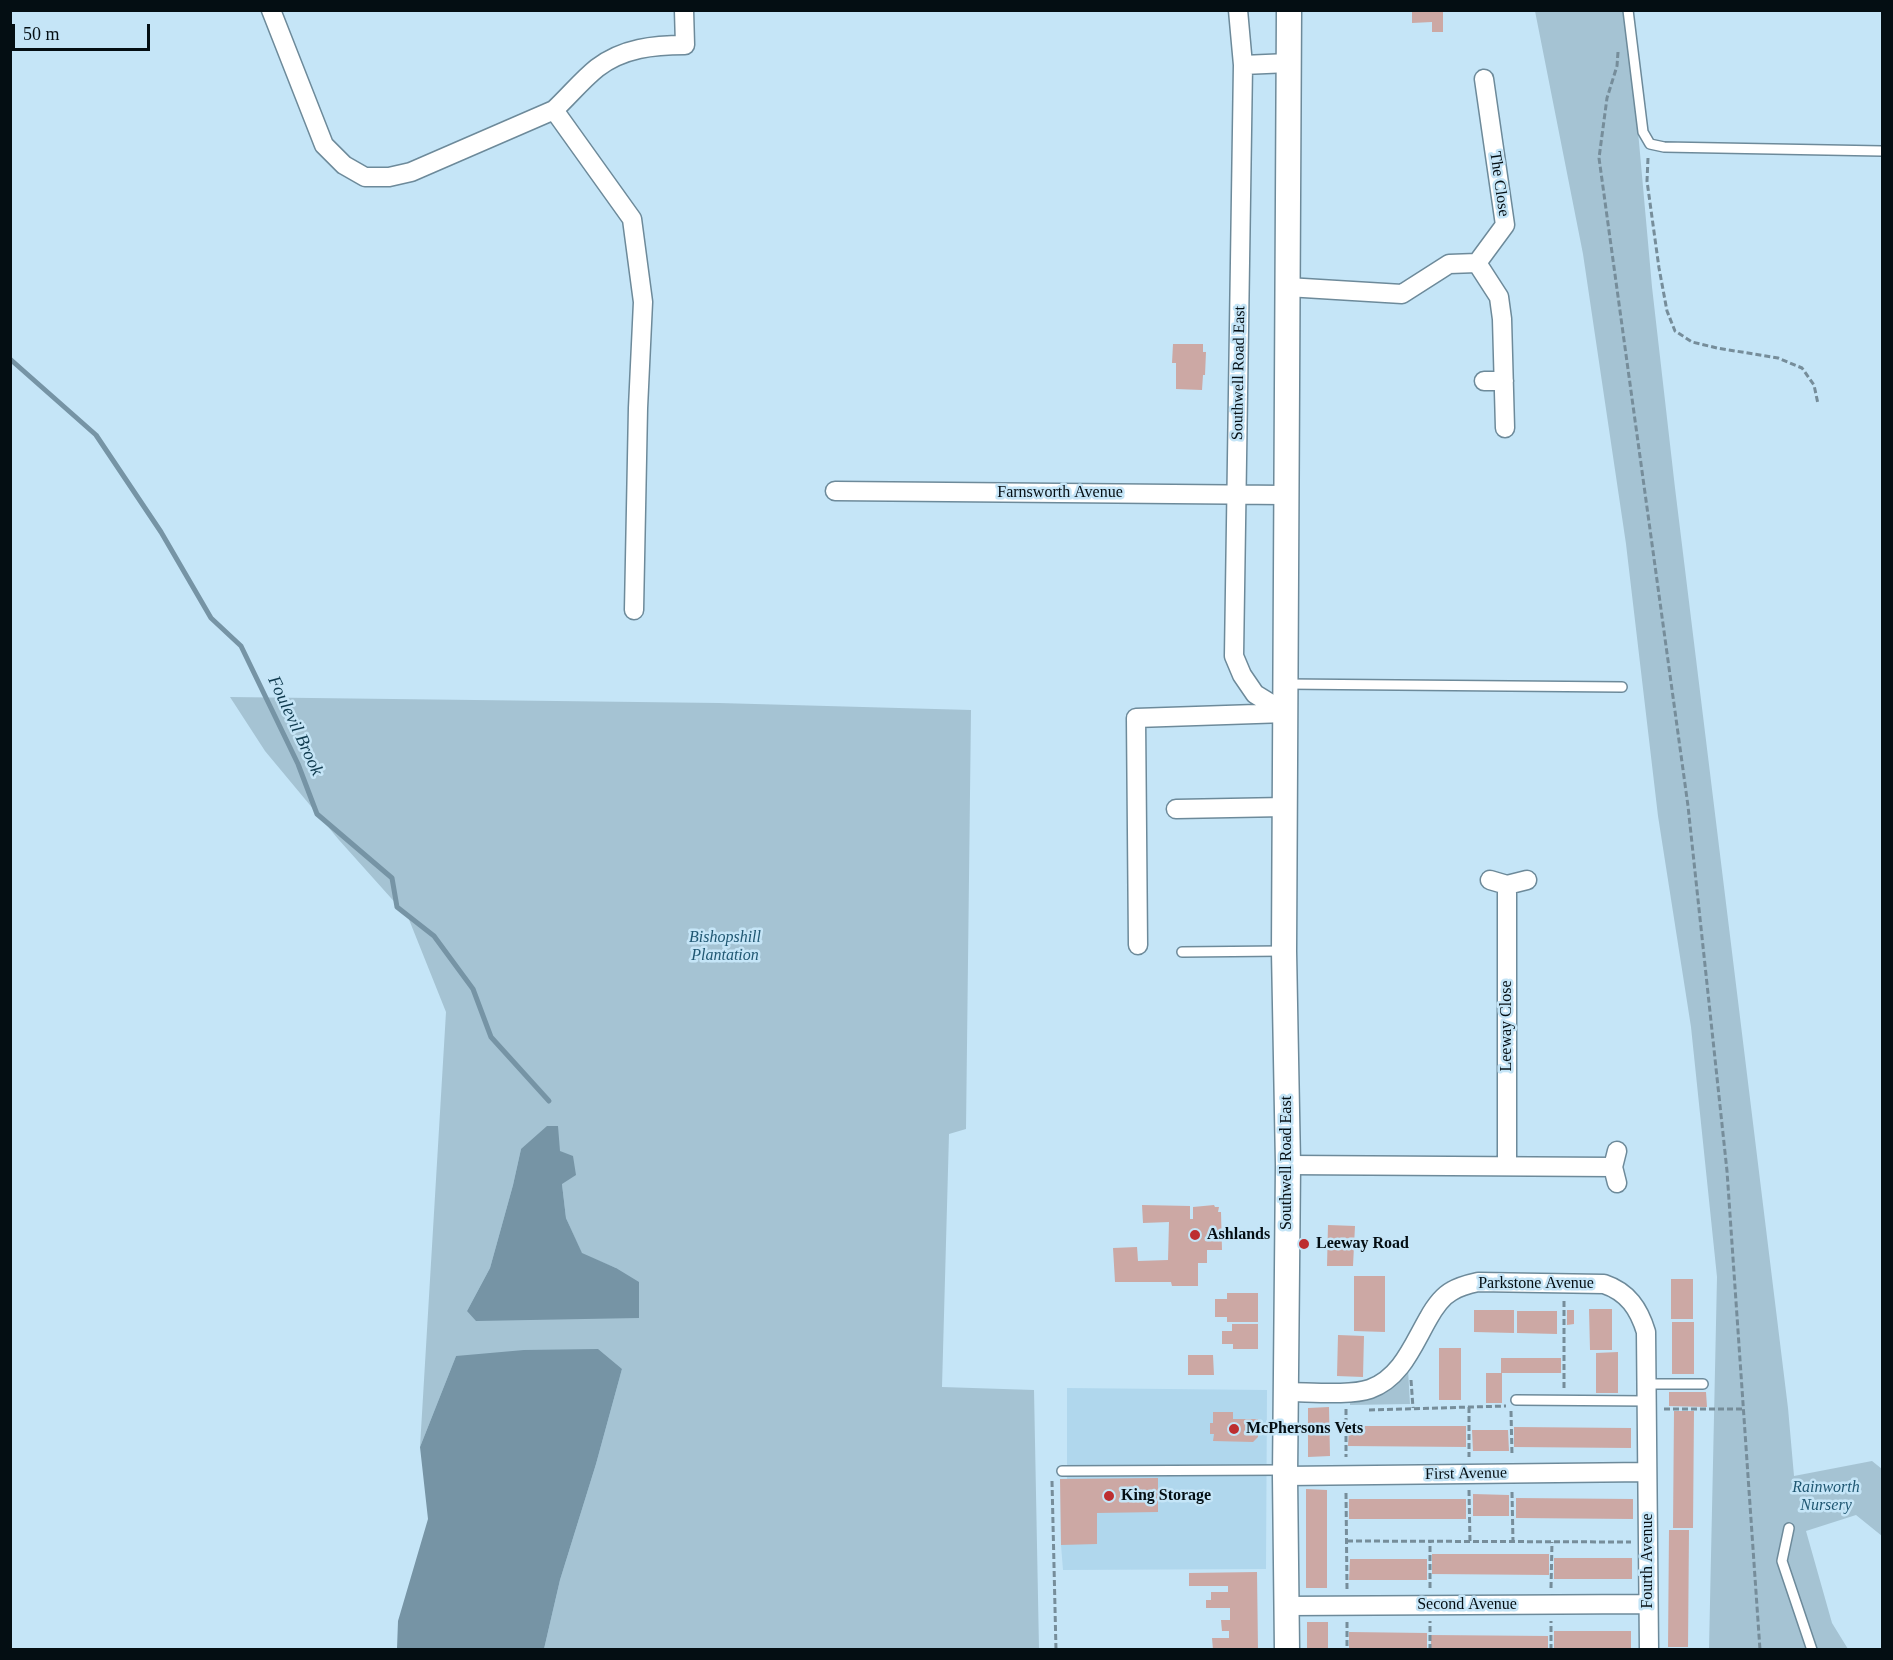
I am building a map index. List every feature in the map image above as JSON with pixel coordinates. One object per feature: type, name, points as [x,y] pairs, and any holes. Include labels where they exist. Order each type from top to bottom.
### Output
[{"type":"main road","name":"Southwell Road East","points":[[1287,1650],[1285,1473],[1288,1165],[1284,951],[1289,10]]},
{"type":"street","points":[[271,10],[324,145],[344,165],[365,177],[389,177],[411,172],[554,110],[597,68],[624,52],[656,45],[685,45],[684,10]]},
{"type":"street","name":"Southwell Road East","points":[[1239,10],[1243,65],[1234,656],[1242,675],[1255,694],[1286,712]]},
{"type":"street","points":[[1243,65],[1288,63]]},
{"type":"street","name":"The Close","points":[[1477,263],[1505,225],[1484,79]]},
{"type":"street","points":[[554,110],[632,219],[643,302],[638,408],[634,610]]},
{"type":"street","points":[[1287,287],[1402,294],[1449,264],[1477,263],[1499,297],[1502,319],[1505,428]]},
{"type":"street","points":[[1484,381],[1504,381]]},
{"type":"street","name":"Farnsworth Avenue","points":[[835,491],[1285,495]]},
{"type":"street","points":[[1138,945],[1136,718],[1286,712]]},
{"type":"street","points":[[1176,809],[1285,807]]},
{"type":"street","name":"Leeway Close","points":[[1508,1166],[1499,883],[1527,880]]},
{"type":"street","points":[[1288,1165],[1616,1167]]},
{"type":"street","name":"Parkstone Avenue","points":[[1287,1392],[1369,1390],[1386,1381],[1400,1368],[1439,1301],[1450,1292],[1463,1286],[1478,1282],[1604,1284],[1613,1287],[1634,1304],[1646,1332],[1647,1472]]},
{"type":"street","name":"First Avenue","points":[[1285,1473],[1346,1475],[1647,1472]]},
{"type":"street","name":"Fourth Avenue","points":[[1647,1472],[1648,1650]]},
{"type":"street","name":"Second Avenue","points":[[1286,1606],[1648,1604]]},
{"type":"lane","points":[[1628,10],[1643,132],[1650,144],[1664,147],[1882,151]]},
{"type":"lane","points":[[1286,684],[1622,687]]},
{"type":"lane","points":[[1182,952],[1284,951]]},
{"type":"lane","points":[[1516,1400],[1647,1398],[1703,1384]]},
{"type":"lane","points":[[1062,1471],[1285,1473]]},
{"type":"lane","points":[[1789,1528],[1782,1561],[1812,1650]]},
{"type":"path","points":[[1619,48],[1617,66],[1607,98],[1599,158],[1688,806],[1727,1171],[1761,1650]]},
{"type":"path","points":[[1650,144],[1647,182],[1665,300],[1675,331],[1692,342],[1778,358],[1802,368],[1814,385],[1818,404]]},
{"type":"path","points":[[1564,1401],[1565,1284]]},
{"type":"path","points":[[1346,1392],[1347,1650]]},
{"type":"path","points":[[1647,1398],[1744,1409]]},
{"type":"path","points":[[1368,1410],[1511,1406],[1516,1400]]},
{"type":"path","points":[[1056,1650],[1052,1471],[1062,1471]]},
{"type":"path","points":[[1347,1541],[1648,1542]]},
{"type":"shaded area","points":[[547,1126],[558,1126],[560,1151],[573,1156],[576,1175],[562,1184],[566,1218],[582,1253],[616,1268],[639,1282],[639,1318],[476,1321],[467,1311],[490,1268],[521,1149]]},
{"type":"shaded area","points":[[598,1349],[622,1369],[596,1464],[560,1580],[544,1649],[397,1649],[398,1621],[428,1519],[420,1447],[456,1356],[524,1350]]},
{"type":"shaded area","points":[[1067,1388],[1267,1390],[1266,1569],[1063,1570],[1061,1545],[1067,1479]]},
{"type":"green space","name":"Rainworth Nursery","points":[[1535,11],[1624,11],[1631,53],[1652,287],[1675,488],[1788,1408],[1794,1476],[1872,1461],[1882,1469],[1882,1536],[1856,1515],[1806,1531],[1832,1623],[1848,1649],[1709,1649],[1717,1277],[1691,1027],[1658,816],[1626,544],[1583,254]]},
{"type":"green space","name":"Bishopshill Plantation","points":[[230,697],[719,703],[971,710],[966,1129],[949,1134],[942,1387],[1034,1390],[1039,1649],[544,1649],[560,1580],[596,1464],[622,1369],[456,1356],[420,1447],[446,1012],[408,917],[339,840],[265,751]],"holes":[[[521,1149],[562,1184],[566,1218],[582,1254],[616,1268],[467,1311],[490,1268]]]},
{"type":"green space","points":[[1408,1369],[1410,1404],[1350,1405],[1350,1399],[1369,1397],[1383,1392]]},
{"type":"building","points":[[1412,10],[1443,10],[1443,32],[1432,32],[1432,22],[1412,23]]},
{"type":"building","points":[[1173,344],[1203,344],[1203,352],[1206,352],[1202,390],[1176,389],[1176,363],[1172,363]]},
{"type":"building","name":"Ashlands","points":[[1142,1205],[1190,1206],[1190,1219],[1193,1219],[1193,1207],[1214,1205],[1219,1207],[1222,1250],[1207,1250],[1207,1263],[1198,1263],[1198,1286],[1172,1286],[1171,1282],[1115,1282],[1113,1248],[1137,1247],[1138,1261],[1168,1260],[1169,1222],[1143,1223]]},
{"type":"building","points":[[1328,1225],[1355,1226],[1353,1266],[1327,1266]]},
{"type":"building","points":[[1354,1276],[1385,1276],[1385,1332],[1354,1331]]},
{"type":"building","points":[[1671,1279],[1693,1279],[1693,1319],[1671,1319]]},
{"type":"building","points":[[1227,1293],[1258,1293],[1258,1322],[1227,1322],[1227,1317],[1215,1317],[1215,1299],[1227,1299]]},
{"type":"building","points":[[1589,1309],[1612,1309],[1612,1350],[1590,1350]]},
{"type":"building","points":[[1474,1310],[1514,1310],[1514,1333],[1474,1332]]},
{"type":"building","points":[[1567,1310],[1574,1310],[1574,1324],[1567,1325]]},
{"type":"building","points":[[1517,1311],[1557,1311],[1557,1334],[1517,1333]]},
{"type":"building","points":[[1672,1322],[1694,1322],[1694,1374],[1672,1374]]},
{"type":"building","points":[[1232,1324],[1258,1324],[1258,1349],[1233,1349],[1233,1344],[1222,1344],[1222,1331],[1232,1331]]},
{"type":"building","points":[[1338,1335],[1364,1336],[1363,1377],[1337,1376]]},
{"type":"building","points":[[1439,1348],[1461,1348],[1461,1400],[1439,1400]]},
{"type":"building","points":[[1618,1352],[1618,1393],[1596,1393],[1596,1353]]},
{"type":"building","points":[[1188,1355],[1213,1355],[1214,1375],[1188,1375]]},
{"type":"building","points":[[1501,1358],[1561,1358],[1561,1373],[1502,1373],[1502,1403],[1486,1403],[1486,1373],[1501,1373]]},
{"type":"building","points":[[1669,1392],[1706,1392],[1707,1407],[1669,1406]]},
{"type":"building","points":[[1329,1407],[1330,1456],[1308,1457],[1308,1408]]},
{"type":"building","points":[[1674,1411],[1694,1411],[1693,1528],[1673,1528]]},
{"type":"building","name":"McPhersons Vets","points":[[1213,1412],[1233,1412],[1233,1419],[1258,1419],[1258,1437],[1253,1442],[1213,1441],[1214,1434],[1210,1434],[1210,1423],[1213,1423]]},
{"type":"building","points":[[1349,1426],[1466,1426],[1466,1447],[1348,1446]]},
{"type":"building","points":[[1514,1427],[1631,1428],[1631,1448],[1514,1447]]},
{"type":"building","points":[[1472,1430],[1508,1430],[1509,1451],[1473,1451]]},
{"type":"building","name":"King Storage","points":[[1158,1478],[1158,1512],[1097,1513],[1097,1544],[1061,1545],[1060,1479]]},
{"type":"building","points":[[1306,1489],[1327,1490],[1327,1588],[1306,1588]]},
{"type":"building","points":[[1473,1494],[1509,1495],[1509,1516],[1473,1516]]},
{"type":"building","points":[[1516,1498],[1633,1499],[1633,1519],[1516,1518]]},
{"type":"building","points":[[1349,1499],[1466,1499],[1466,1519],[1349,1519]]},
{"type":"building","points":[[1669,1530],[1689,1530],[1688,1647],[1668,1647]]},
{"type":"building","points":[[1432,1554],[1549,1554],[1549,1575],[1432,1574]]},
{"type":"building","points":[[1554,1558],[1632,1558],[1632,1579],[1554,1579]]},
{"type":"building","points":[[1350,1559],[1427,1559],[1427,1580],[1349,1580]]},
{"type":"building","points":[[1257,1572],[1258,1650],[1213,1650],[1212,1638],[1229,1638],[1229,1631],[1222,1631],[1221,1620],[1230,1620],[1230,1608],[1206,1608],[1206,1600],[1211,1600],[1211,1592],[1228,1592],[1228,1586],[1189,1586],[1189,1573]]},
{"type":"building","points":[[1307,1622],[1328,1622],[1328,1650],[1307,1650]]},
{"type":"building","points":[[1554,1631],[1631,1631],[1631,1650],[1554,1650]]},
{"type":"building","points":[[1349,1632],[1427,1633],[1427,1650],[1349,1650]]},
{"type":"building","points":[[1431,1635],[1548,1636],[1548,1650],[1431,1650]]},
{"type":"waterway","name":"Foulevil Brook","points":[[10,359],[96,435],[161,532],[211,618],[241,646],[298,764],[317,814],[392,878],[397,907],[434,936],[473,989],[491,1037],[549,1101]]},
{"type":"place","name":"Ashlands","points":[[1195,1235]]},
{"type":"place","name":"Leeway Road","points":[[1304,1244]]},
{"type":"place","name":"McPhersons Vets","points":[[1234,1429]]},
{"type":"place","name":"King Storage","points":[[1109,1496]]}]
